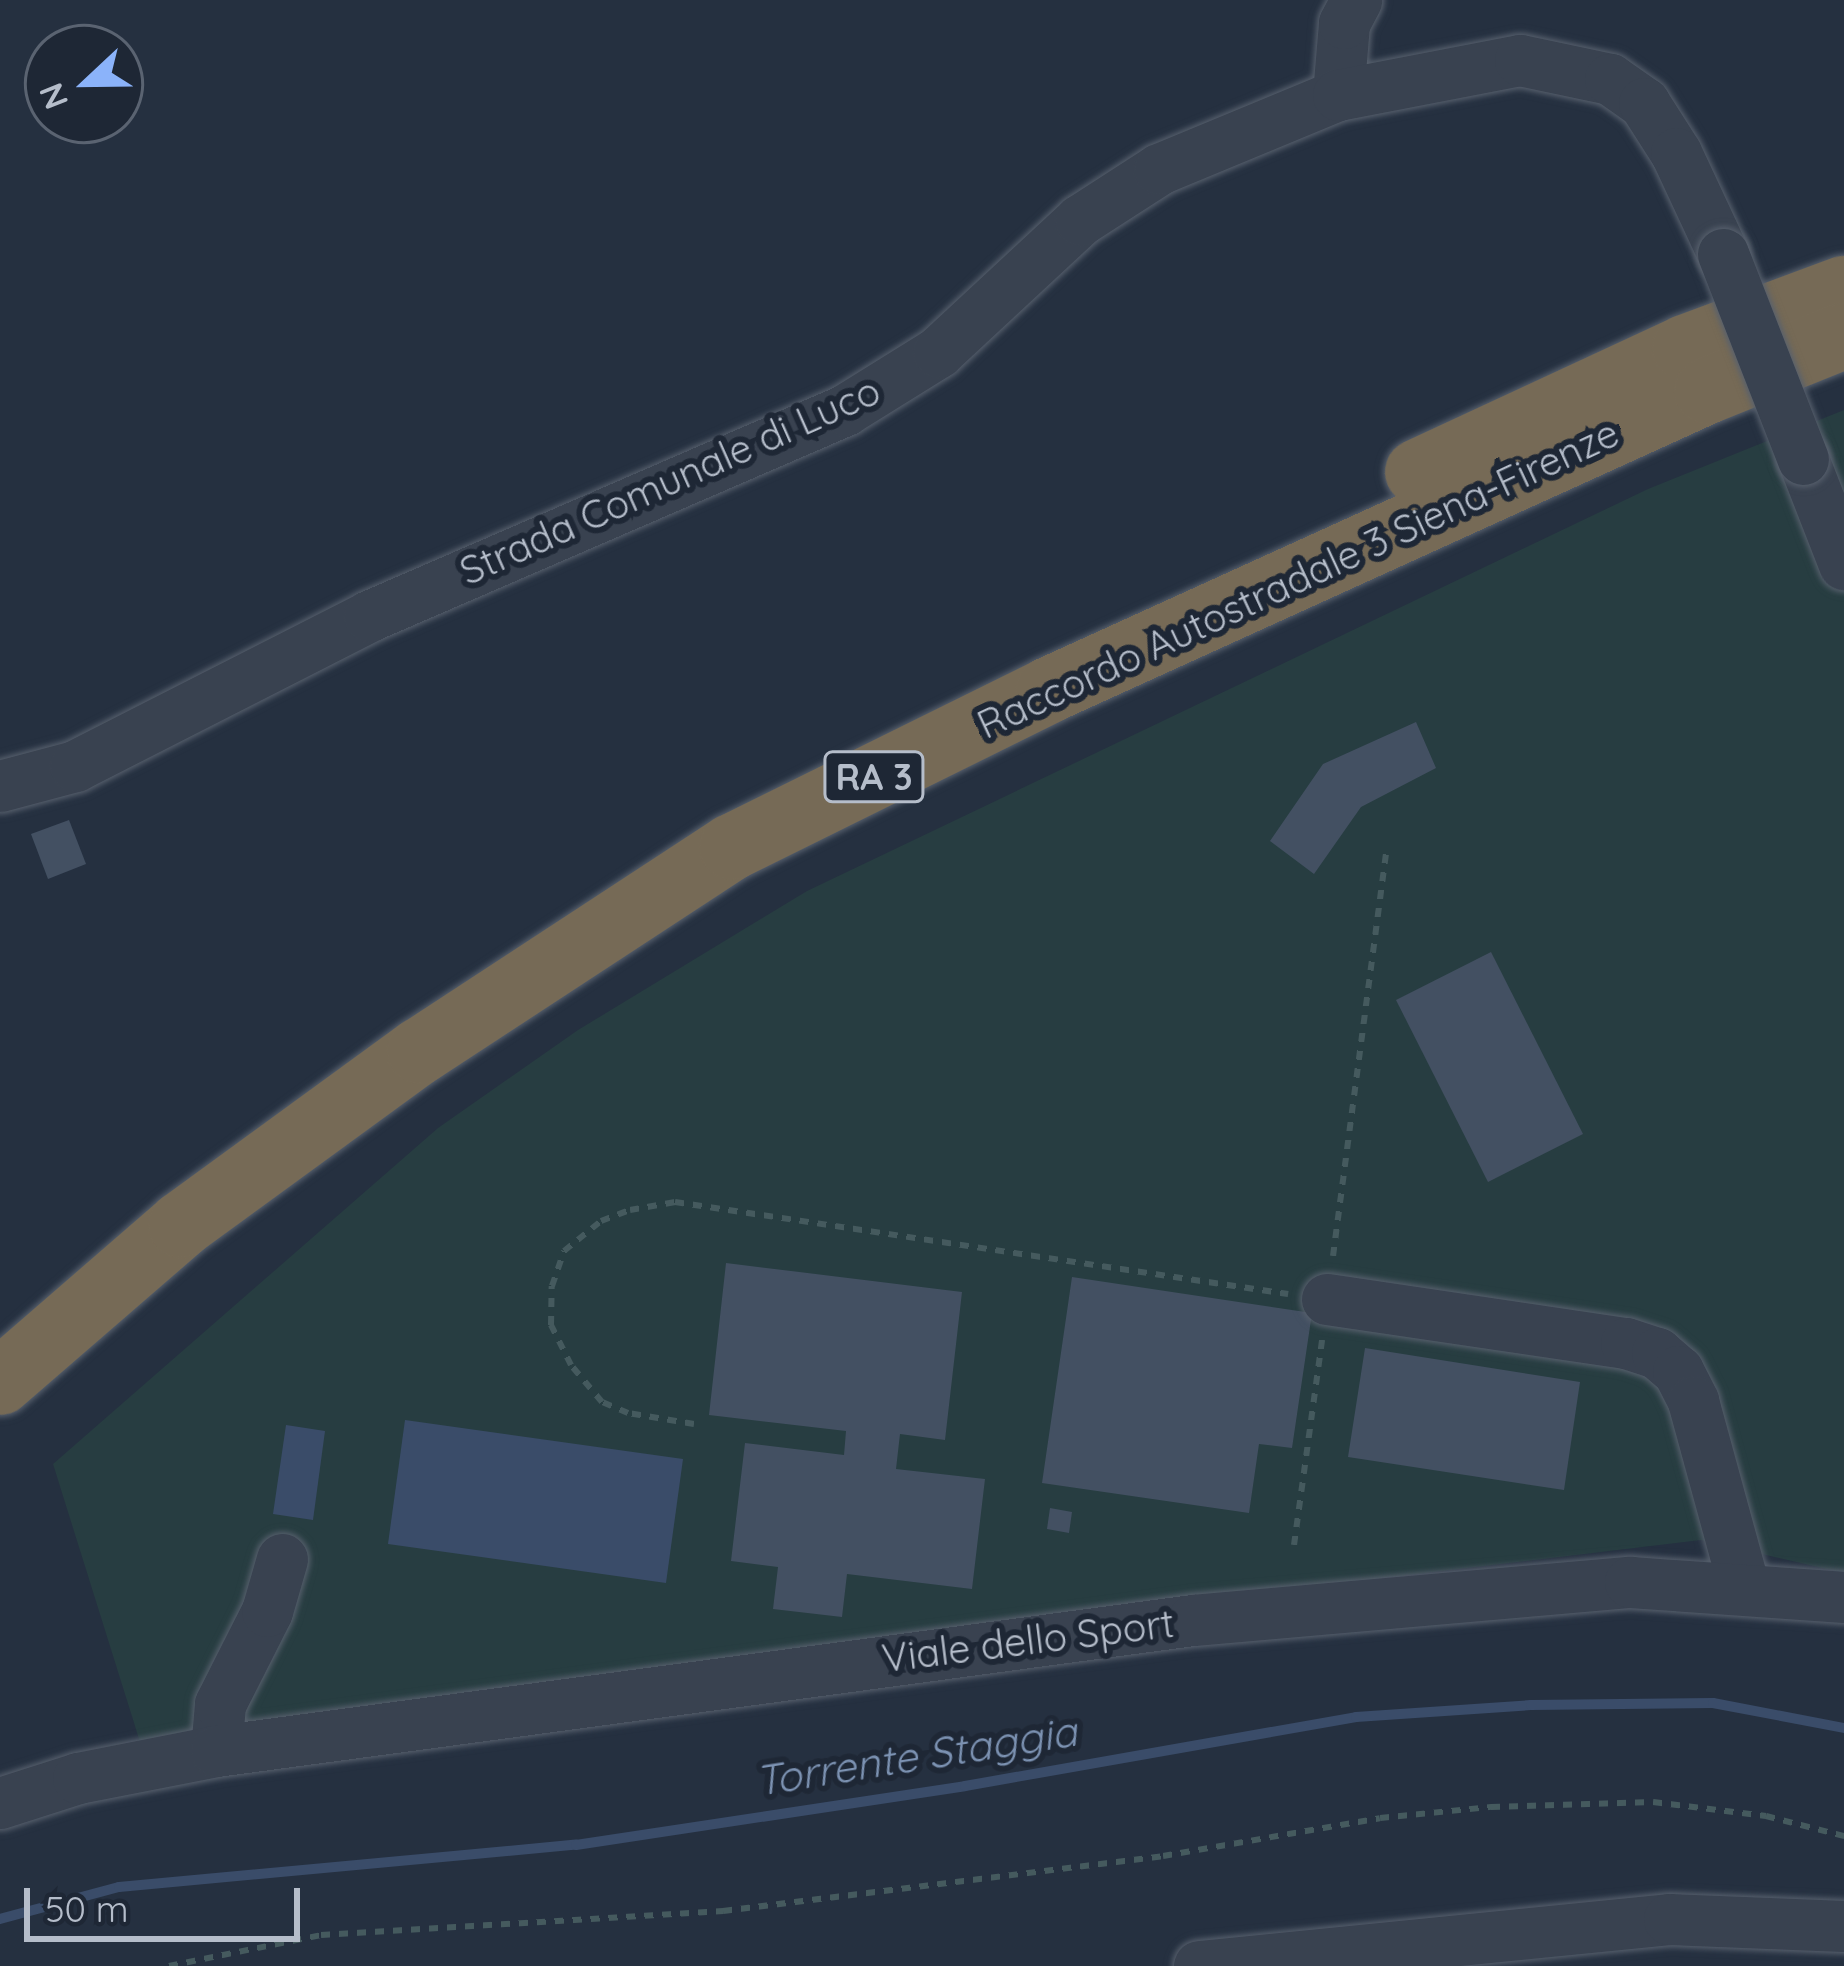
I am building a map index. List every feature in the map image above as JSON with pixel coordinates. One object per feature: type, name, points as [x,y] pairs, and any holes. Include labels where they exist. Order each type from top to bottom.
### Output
[{"type":"highway","name":"Raccordo Autostradale 3 Siena-Firenze","points":[[0,1330],[179,1175],[404,1012],[713,811],[1032,652],[1685,348],[1844,290]]},
{"type":"highway","name":"Raccordo Autostradale 3 Siena-Firenze","points":[[0,1382],[199,1211],[420,1051],[732,848],[1048,690],[1707,391],[1844,336]]},
{"type":"street","points":[[1338,95],[1344,23],[1356,0]]},
{"type":"street","name":"Strada Comunale di Luco","points":[[0,786],[75,766],[369,616],[845,410],[938,352],[1080,220],[1139,182],[1338,95],[1520,60],[1610,79],[1644,103],[1666,136],[1724,254],[1844,564]]},
{"type":"street","points":[[1327,1300],[1626,1343],[1657,1353],[1678,1371],[1693,1401],[1744,1587]]},
{"type":"street","points":[[216,1751],[220,1704],[267,1611],[282,1559]]},
{"type":"street","name":"Viale dello Sport","points":[[0,1803],[78,1778],[216,1751],[1193,1620],[1630,1582],[1844,1597]]},
{"type":"street","points":[[1199,1966],[1669,1918],[1844,1926]]},
{"type":"path","points":[[1294,1545],[1387,848]]},
{"type":"path","points":[[694,1424],[628,1413],[602,1402],[571,1365],[551,1325],[552,1286],[564,1251],[602,1222],[630,1210],[675,1202],[1327,1300]]},
{"type":"path","points":[[170,1966],[321,1935],[723,1911],[1163,1856],[1380,1818],[1491,1807],[1652,1802],[1766,1816],[1844,1836]]},
{"type":"green space","points":[[1844,410],[1844,1573],[1701,1540],[1031,1620],[140,1742],[53,1464],[438,1128],[578,1030],[807,891],[1648,489]]},
{"type":"water","points":[[405,1420],[683,1459],[666,1583],[388,1544]]},
{"type":"water","points":[[286,1425],[325,1431],[313,1520],[273,1514]]},
{"type":"building","points":[[1416,722],[1436,768],[1361,807],[1314,874],[1270,841],[1323,764]]},
{"type":"building","points":[[69,820],[86,864],[48,879],[31,834]]},
{"type":"building","points":[[1491,952],[1583,1134],[1488,1182],[1396,1000]]},
{"type":"building","points":[[726,1263],[962,1292],[945,1440],[900,1434],[896,1469],[985,1479],[972,1589],[847,1574],[842,1617],[773,1609],[778,1567],[731,1561],[745,1443],[844,1455],[846,1431],[709,1415]]},
{"type":"building","points":[[1072,1277],[1312,1313],[1292,1448],[1259,1444],[1249,1513],[1042,1483]]},
{"type":"building","points":[[1365,1348],[1580,1382],[1564,1490],[1348,1457]]},
{"type":"building","points":[[1050,1508],[1072,1512],[1069,1533],[1047,1529]]},
{"type":"waterway","name":"Torrente Staggia","points":[[0,1919],[119,1887],[576,1845],[965,1786],[1356,1717],[1531,1705],[1713,1703],[1844,1728]]}]
